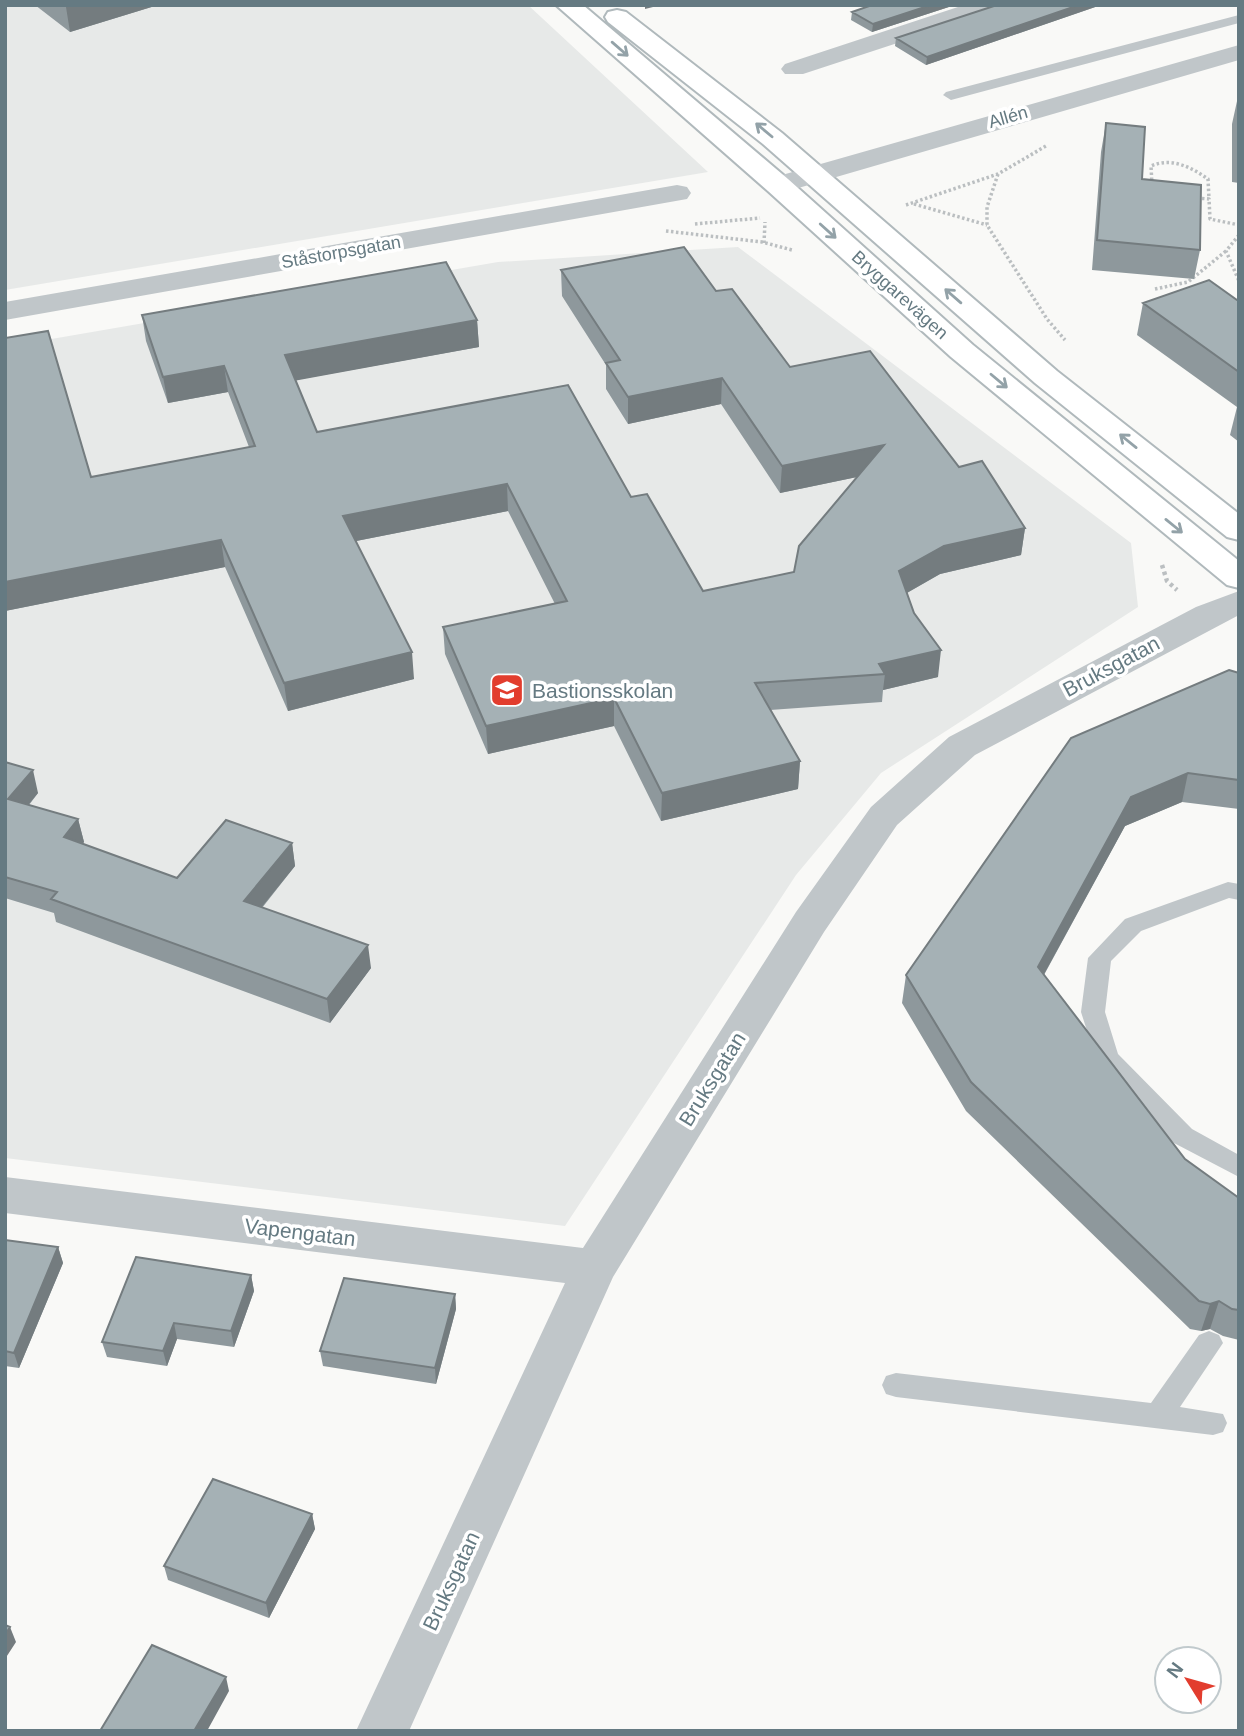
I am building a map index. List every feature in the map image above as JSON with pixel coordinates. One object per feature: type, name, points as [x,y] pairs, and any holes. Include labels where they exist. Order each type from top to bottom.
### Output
[{"type":"main road","name":"Bryggarevägen","points":[[568,5],[778,185],[962,351],[1239,578]]},
{"type":"main road","name":"Bryggarevägen","points":[[600,5],[693,71],[816,173],[1022,357],[1239,530]]},
{"type":"street","points":[[794,69],[989,5]]},
{"type":"street","name":"Allén","points":[[778,185],[1239,52]]},
{"type":"street","name":"Ståstorpsgatan","points":[[5,311],[677,193]]},
{"type":"street","name":"Bruksgatan","points":[[382,1731],[595,1268],[810,922],[884,816],[962,746],[1208,615],[1239,602]]},
{"type":"street","name":"Vapengatan","points":[[5,1195],[595,1268]]},
{"type":"lane","points":[[951,95],[1239,19]]},
{"type":"lane","points":[[1239,892],[1228,890],[1133,925],[1100,958],[1093,1012],[1107,1058],[1183,1136],[1239,1167]]},
{"type":"lane","points":[[1158,1416],[1209,1343]]},
{"type":"lane","points":[[896,1384],[1213,1423]]},
{"type":"path","points":[[1152,194],[1151,166],[1158,162],[1176,163],[1200,173],[1210,186],[1210,219],[1239,225]]},
{"type":"path","points":[[998,174],[987,207],[987,225],[1047,319],[1073,349]]},
{"type":"path","points":[[1186,197],[1209,199]]},
{"type":"path","points":[[913,204],[987,225]]},
{"type":"path","points":[[764,243],[765,218]]},
{"type":"path","points":[[1155,289],[1190,283],[1200,278],[1239,235]]},
{"type":"path","points":[[1226,251],[1239,281]]},
{"type":"shaded area","points":[[5,5],[528,5],[708,172],[5,290]]},
{"type":"shaded area","name":"Bastionsskolan","points":[[738,247],[1131,543],[1138,607],[881,773],[796,875],[565,1226],[5,1158],[5,347],[498,262]]},
{"type":"building","points":[[872,5],[931,5],[873,24],[852,12]]},
{"type":"building","points":[[997,5],[1079,5],[927,57],[896,38]]},
{"type":"building","points":[[1106,123],[1145,127],[1142,179],[1201,185],[1200,250],[1097,240]]},
{"type":"building","points":[[684,247],[716,291],[732,289],[790,367],[870,351],[959,467],[982,461],[1025,528],[944,546],[899,571],[914,613],[941,650],[879,664],[885,674],[755,683],[800,761],[662,793],[614,698],[486,726],[443,627],[567,601],[507,484],[343,516],[412,652],[284,683],[221,540],[5,582],[5,338],[48,331],[91,477],[255,446],[224,366],[163,377],[142,315],[446,262],[477,320],[285,355],[317,432],[568,385],[631,497],[647,494],[703,591],[794,572],[799,546],[884,445],[782,466],[722,378],[628,397],[606,363],[620,360],[561,270]]},
{"type":"building","points":[[1209,280],[1239,300],[1239,372],[1143,303]]},
{"type":"building","points":[[1229,670],[1239,673],[1239,780],[1188,773],[1131,797],[1038,967],[1185,1159],[1239,1198],[1239,1310],[1219,1301],[1210,1304],[1199,1301],[971,1082],[906,975],[1071,738]]},
{"type":"building","points":[[5,762],[33,770],[8,799],[78,819],[64,837],[177,878],[226,820],[292,843],[244,901],[368,945],[327,999],[51,899],[57,892],[5,877]]},
{"type":"building","points":[[5,1240],[58,1247],[14,1353],[5,1351]]},
{"type":"building","points":[[136,1257],[251,1275],[231,1331],[174,1323],[163,1351],[102,1342]]},
{"type":"building","points":[[344,1278],[455,1294],[435,1368],[320,1351]]},
{"type":"building","points":[[213,1479],[312,1514],[266,1603],[164,1566]]},
{"type":"building","points":[[152,1645],[226,1677],[194,1731],[100,1731]]},
{"type":"place","name":"Bastionsskolan","points":[[507,690]]}]
